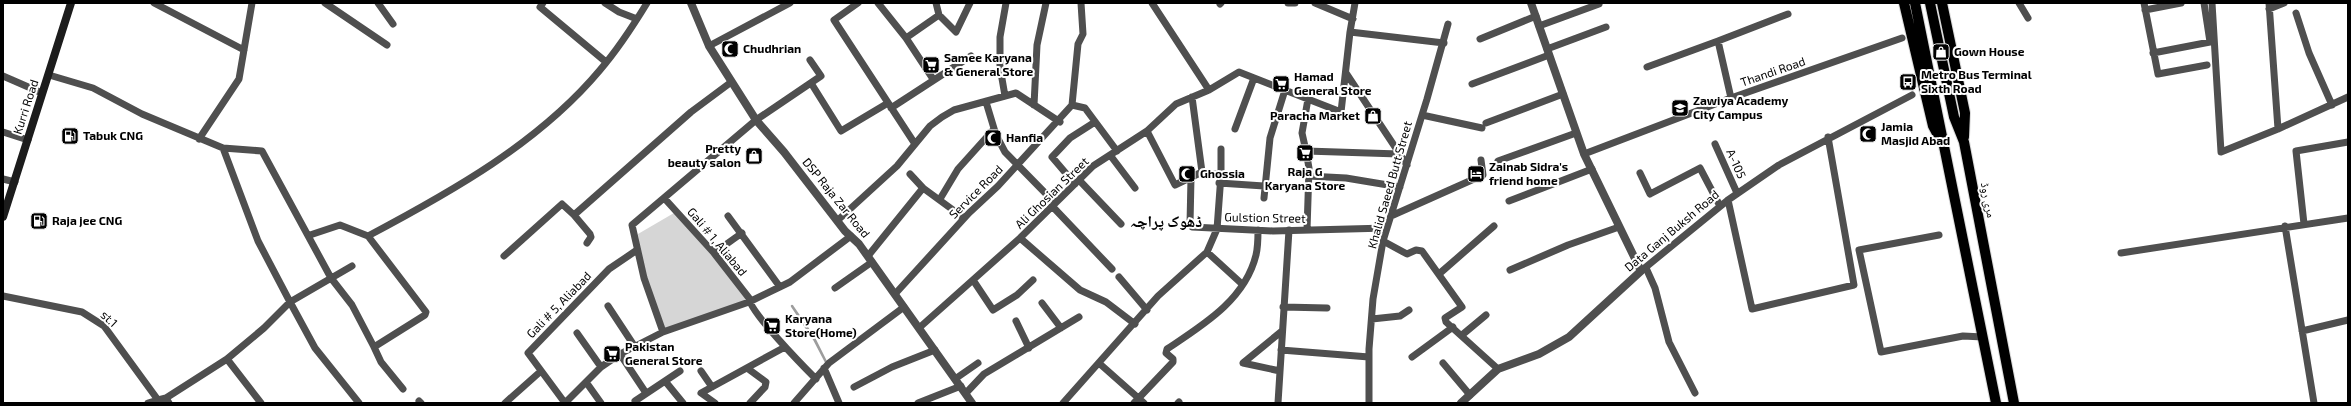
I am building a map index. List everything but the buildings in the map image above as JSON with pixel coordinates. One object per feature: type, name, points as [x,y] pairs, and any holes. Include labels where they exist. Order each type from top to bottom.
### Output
[{"type":"main road","name":"Kurri Road","points":[[3,218],[71,3]]},
{"type":"main road","points":[[1904,3],[1933,126],[1946,152]]},
{"type":"main road","points":[[1915,3],[1996,403]]},
{"type":"main road","name":"مری روڈ","points":[[1930,3],[1954,117],[1964,142],[2014,403]]},
{"type":"main road","points":[[1942,3],[1965,113],[1964,142]]},
{"type":"street","points":[[154,3],[244,50]]},
{"type":"street","points":[[199,139],[239,79],[252,3]]},
{"type":"street","points":[[325,3],[387,45]]},
{"type":"street","points":[[378,3],[393,24]]},
{"type":"street","points":[[543,3],[540,7],[606,62]]},
{"type":"street","points":[[604,3],[618,12],[637,19]]},
{"type":"street","points":[[368,236],[453,189],[523,141],[567,105],[606,62],[647,3]]},
{"type":"street","name":"DSP Raja Zar Road","points":[[690,3],[709,46],[730,82],[756,120],[784,152],[870,259],[972,403]]},
{"type":"street","points":[[709,46],[790,3]]},
{"type":"street","points":[[858,3],[834,20],[915,144]]},
{"type":"street","points":[[878,3],[906,38],[933,79]]},
{"type":"street","points":[[936,3],[939,15],[956,32],[970,3]]},
{"type":"street","points":[[1004,96],[1000,67],[1000,37],[1006,3]]},
{"type":"street","points":[[1034,105],[1037,45],[1046,3]]},
{"type":"street","points":[[1081,3],[1083,34],[1078,44],[1072,105],[1085,108],[1135,188]]},
{"type":"street","points":[[1152,3],[1209,90]]},
{"type":"street","points":[[1288,3],[1295,3]]},
{"type":"street","points":[[1315,3],[1353,19]]},
{"type":"street","points":[[1356,3],[1350,32],[1346,73],[1407,165]]},
{"type":"street","points":[[1531,3],[1584,154],[1619,227],[1655,288],[1669,342],[1695,393]]},
{"type":"street","points":[[2019,3],[2028,18]]},
{"type":"street","points":[[2181,3],[2144,6],[2158,74],[2207,65]]},
{"type":"street","points":[[2153,52],[2210,42],[2204,3]]},
{"type":"street","points":[[2212,3],[2220,151],[2223,152],[2278,129],[2348,97]]},
{"type":"street","points":[[2278,129],[2269,6],[2284,3]]},
{"type":"street","points":[[1539,26],[1599,4]]},
{"type":"street","points":[[2296,12],[2309,53],[2332,104]]},
{"type":"street","points":[[1647,67],[1788,14]]},
{"type":"street","points":[[906,38],[939,15]]},
{"type":"street","points":[[1480,39],[1536,16]]},
{"type":"street","name":"Khalid Saeed Butt Street","points":[[1369,403],[1369,357],[1372,319],[1383,241],[1444,43],[1448,24]]},
{"type":"street","points":[[1472,84],[1606,27]]},
{"type":"street","points":[[1350,32],[1444,43]]},
{"type":"street","name":"Thandi Road","points":[[1584,154],[1731,98],[1902,38]]},
{"type":"street","points":[[1718,41],[1731,98]]},
{"type":"street","points":[[811,83],[841,131],[890,106],[971,56]]},
{"type":"street","points":[[663,332],[644,278],[632,225],[665,199],[756,120],[821,76],[810,60]]},
{"type":"street","name":"Ali Ghosian Street","points":[[919,328],[1020,238],[1077,182],[1114,153],[1147,131],[1176,104],[1209,90],[1239,72],[1341,112],[1346,73]]},
{"type":"street","points":[[49,75],[93,88],[199,139],[223,148],[262,151],[332,278],[352,305],[381,362],[403,390]]},
{"type":"street","points":[[3,76],[42,93]]},
{"type":"street","points":[[1235,129],[1254,78]]},
{"type":"street","points":[[574,215],[691,112],[730,82]]},
{"type":"street","points":[[1264,198],[1270,138],[1285,90]]},
{"type":"street","points":[[838,220],[897,166],[930,126],[954,110],[1016,93],[1060,122]]},
{"type":"street","points":[[1422,115],[1484,125],[1563,94]]},
{"type":"street","name":"Data Ganj Buksh Road","points":[[1461,403],[1498,369],[1538,354],[1570,337],[1643,269],[1737,193],[1779,165],[1828,137],[1912,95]]},
{"type":"street","points":[[1192,97],[1202,172]]},
{"type":"street","points":[[1307,230],[1308,176],[1306,151],[1302,132],[1308,98]]},
{"type":"street","points":[[986,102],[994,129],[1004,152],[1054,204],[1112,269]]},
{"type":"street","name":"Service Road","points":[[895,294],[964,218],[1060,122],[1072,105]]},
{"type":"street","points":[[1095,122],[1070,138],[1052,157],[1121,224]]},
{"type":"street","points":[[940,199],[958,169],[994,129]]},
{"type":"street","points":[[1147,131],[1174,184],[1202,172],[1221,175]]},
{"type":"street","points":[[3,132],[28,140]]},
{"type":"street","points":[[1498,161],[1576,133]]},
{"type":"street","points":[[1728,200],[1752,309],[1854,285],[1828,137]]},
{"type":"street","points":[[2304,224],[2296,151],[2348,142]]},
{"type":"street","name":"A-105","points":[[1715,144],[1737,193]]},
{"type":"street","points":[[223,148],[258,241],[290,302],[315,348],[359,403]]},
{"type":"street","points":[[1063,403],[1100,364],[1172,282],[1207,252],[1217,229],[1219,183],[1221,175],[1221,149]]},
{"type":"street","points":[[1306,151],[1399,154]]},
{"type":"street","points":[[1391,216],[1483,175],[1481,160]]},
{"type":"street","points":[[1640,173],[1650,194],[1700,168],[1720,206]]},
{"type":"street","points":[[1509,201],[1592,169]]},
{"type":"street","points":[[910,174],[923,188],[964,218]]},
{"type":"street","points":[[1308,176],[1346,178],[1400,187]]},
{"type":"street","name":"Gulstion Street","points":[[1191,178],[1191,226],[1217,229],[1258,230],[1387,228]]},
{"type":"street","points":[[3,179],[15,182]]},
{"type":"street","points":[[1219,183],[1264,186]]},
{"type":"street","points":[[835,288],[870,259],[923,188]]},
{"type":"street","name":"Gali # 1, Aliabad","points":[[665,199],[714,253],[749,298],[749,302],[785,347],[816,379]]},
{"type":"street","points":[[504,256],[562,204],[574,215],[590,234],[591,237],[587,243]]},
{"type":"street","points":[[728,216],[742,233],[780,287]]},
{"type":"street","points":[[2121,253],[2285,226],[2348,218]]},
{"type":"street","points":[[310,236],[340,225],[368,236],[426,312],[425,315],[374,347]]},
{"type":"street","points":[[1439,274],[1494,226]]},
{"type":"street","points":[[2285,226],[2314,403]]},
{"type":"street","points":[[1510,270],[1568,245],[1619,227]]},
{"type":"street","points":[[1100,364],[1138,401],[1173,362],[1173,359],[1166,353],[1167,349],[1203,325],[1228,304],[1244,282],[1256,255],[1258,230]]},
{"type":"street","points":[[1278,403],[1289,230]]},
{"type":"street","points":[[714,253],[742,233]]},
{"type":"street","points":[[1939,235],[1859,250],[1881,352],[1962,336],[1983,337]]},
{"type":"street","points":[[565,403],[601,367],[620,354],[663,332],[749,302],[780,287],[803,273],[851,236]]},
{"type":"street","points":[[1020,238],[1074,285],[1091,296],[1106,302],[1135,324]]},
{"type":"street","points":[[1383,241],[1407,254],[1419,250],[1439,274],[1462,307],[1445,318],[1498,369]]},
{"type":"street","name":"Gali # 5, Aliabad","points":[[565,403],[528,353],[608,269],[637,250]]},
{"type":"street","points":[[1207,252],[1242,284]]},
{"type":"street","points":[[148,403],[158,400],[168,401],[227,359],[264,328],[290,302],[352,266]]},
{"type":"street","points":[[1119,277],[1148,310]]},
{"type":"street","points":[[973,280],[993,310],[1017,295],[1033,280]]},
{"type":"street","name":"st.1","points":[[3,296],[82,312],[104,326],[158,400]]},
{"type":"street","points":[[1042,303],[1061,328]]},
{"type":"street","points":[[608,306],[635,346]]},
{"type":"street","points":[[794,403],[824,368],[904,307]]},
{"type":"street","points":[[1284,307],[1327,308]]},
{"type":"street","points":[[1372,319],[1400,316],[1409,310]]},
{"type":"street","points":[[1462,335],[1486,315]]},
{"type":"street","points":[[966,394],[984,374],[1080,317]]},
{"type":"street","points":[[2302,331],[2348,320]]},
{"type":"street","points":[[1016,321],[1029,348]]},
{"type":"street","points":[[1412,357],[1453,327]]},
{"type":"street","points":[[1280,371],[1243,363],[1282,330]]},
{"type":"street","points":[[577,333],[601,367]]},
{"type":"street","points":[[715,403],[700,394],[785,347]]},
{"type":"street","points":[[854,387],[892,368],[935,350]]},
{"type":"street","points":[[1281,350],[1369,357]]},
{"type":"street","points":[[620,354],[646,394]]},
{"type":"street","points":[[227,359],[261,403]]},
{"type":"street","points":[[956,379],[978,363]]},
{"type":"street","points":[[1443,363],[1470,395]]},
{"type":"street","points":[[747,368],[766,382],[765,387],[750,403]]},
{"type":"street","points":[[824,368],[838,403]]},
{"type":"street","points":[[701,370],[712,387]]},
{"type":"street","points":[[505,403],[541,371]]},
{"type":"street","points":[[635,401],[680,371]]},
{"type":"street","points":[[665,381],[683,403]]},
{"type":"street","points":[[586,382],[601,403]]},
{"type":"street","points":[[918,403],[961,386]]},
{"type":"shaded area","points":[[674,213],[707,248],[747,300],[665,329],[641,263],[638,234]]},
{"type":"waterway","points":[[792,306],[814,338],[826,362],[814,339],[792,306]]},
{"type":"place","name":"Chudhrian","points":[[730,49]]},
{"type":"place","name":"Gown House","points":[[1941,52]]},
{"type":"place","name":"Samee Karyana & General Store","points":[[931,65]]},
{"type":"place","name":"Metro Bus Terminal Sixth Road","points":[[1908,82]]},
{"type":"place","name":"Hamad General Store","points":[[1281,84]]},
{"type":"place","name":"Zawiya Academy City Campus","points":[[1680,108]]},
{"type":"place","name":"Paracha Market","points":[[1373,116]]},
{"type":"place","name":"Jamia Masjid Abad","points":[[1868,134]]},
{"type":"place","name":"Tabuk CNG","points":[[70,136]]},
{"type":"place","name":"Hanfia","points":[[993,138]]},
{"type":"place","name":"Raja G Karyana Store","points":[[1305,153]]},
{"type":"place","name":"Pretty beauty salon","points":[[754,156]]},
{"type":"place","name":"Ghossia","points":[[1187,174]]},
{"type":"place","name":"Zainab Sidra's friend home","points":[[1476,174]]},
{"type":"place","name":"Raja jee CNG","points":[[39,221]]},
{"type":"place","name":"Karyana Store(Home)","points":[[772,326]]},
{"type":"place","name":"Pakistan General Store","points":[[612,354]]},
{"type":"district","name":"ڈھوک پراچہ","points":[[1166,221]]}]
